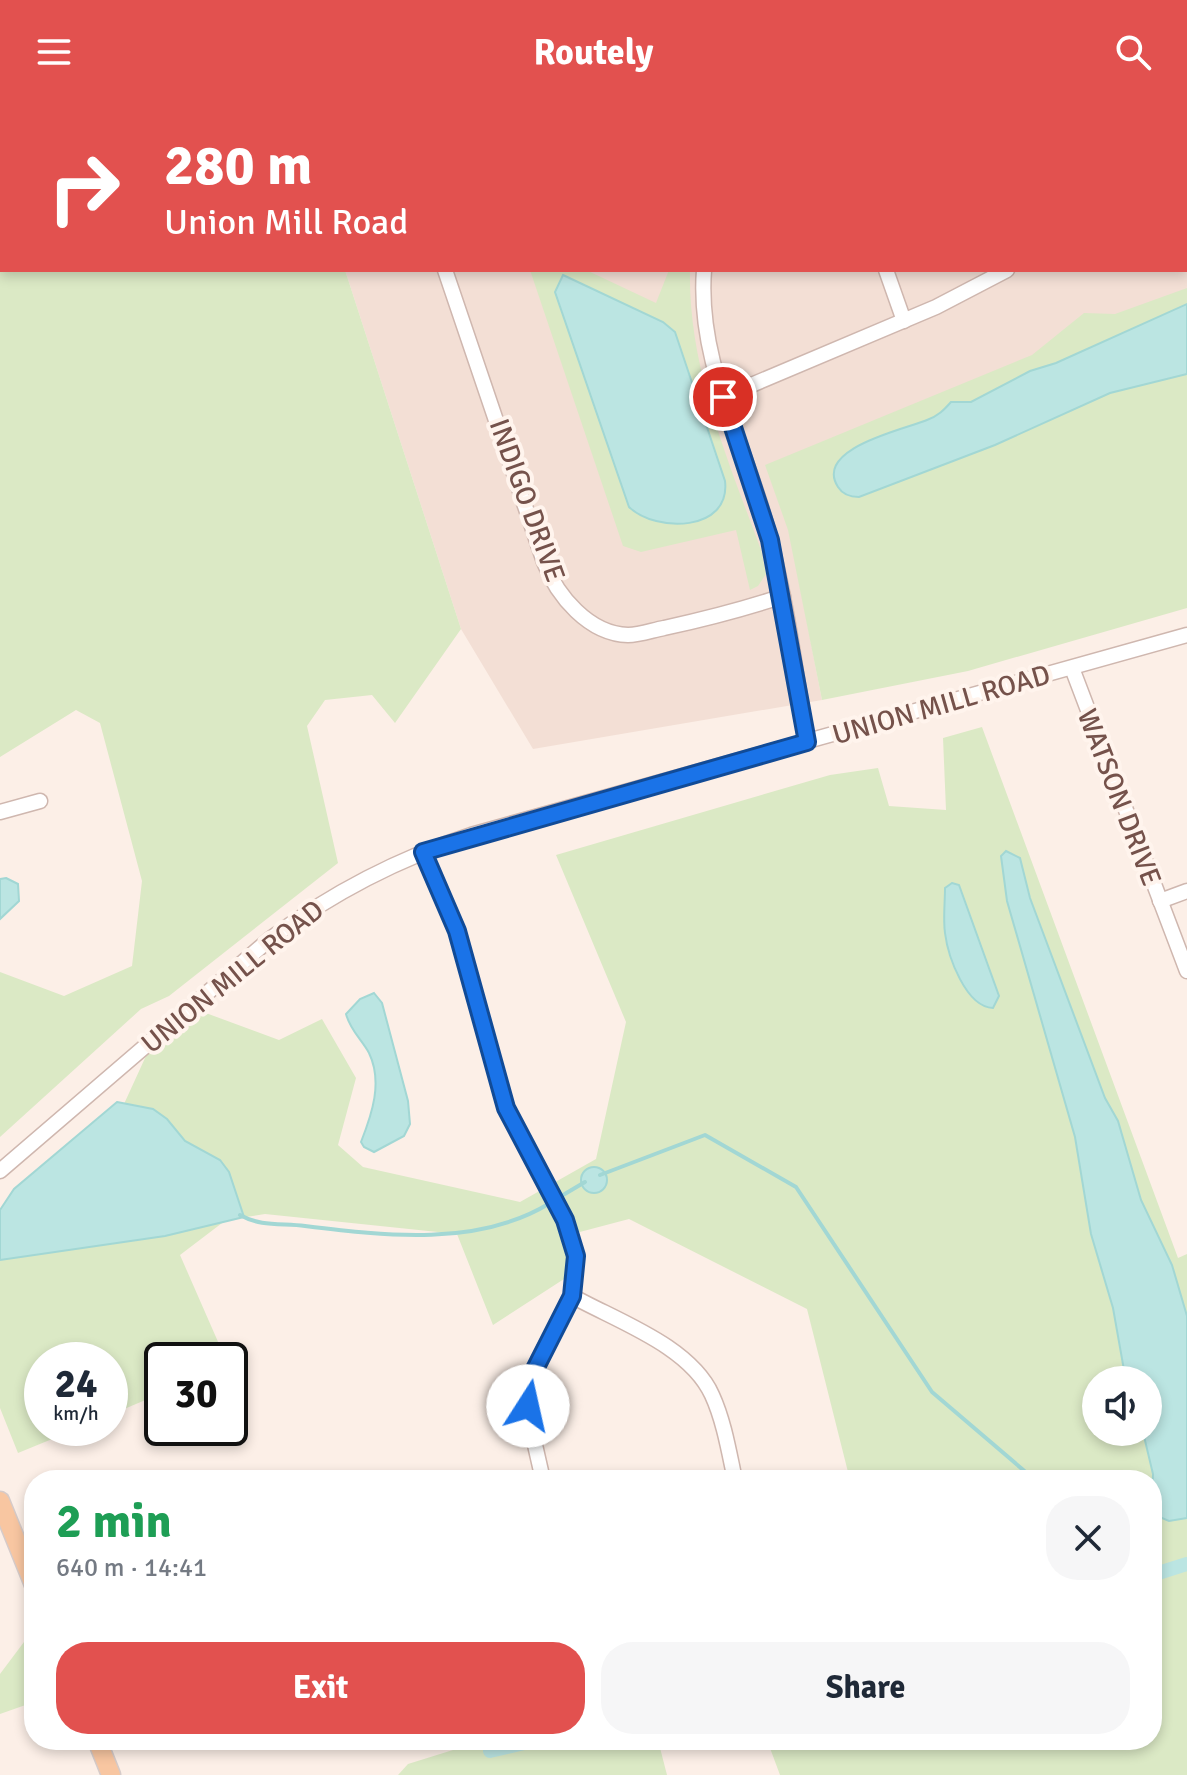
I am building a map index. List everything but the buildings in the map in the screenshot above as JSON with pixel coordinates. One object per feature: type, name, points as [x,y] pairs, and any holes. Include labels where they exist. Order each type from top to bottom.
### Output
[{"type":"main road","points":[[0,1501],[24,1560]]},
{"type":"main road","points":[[101,1750],[111,1775]]},
{"type":"street","name":"INDIGO DRIVE","points":[[446,272],[544,562],[557,588],[577,612],[596,626],[628,635],[729,614],[783,596]]},
{"type":"street","points":[[704,272],[706,337],[723,397],[766,521],[783,596],[807,742]]},
{"type":"street","points":[[887,272],[904,321]]},
{"type":"street","points":[[723,397],[904,321],[969,292],[1004,272]]},
{"type":"street","name":"UNION MILL ROAD","points":[[0,1171],[270,939],[360,880],[423,852],[1187,635]]},
{"type":"street","name":"WATSON DRIVE","points":[[1072,668],[1187,971]]},
{"type":"street","points":[[0,812],[40,801]]},
{"type":"street","points":[[423,852],[457,931],[506,1108],[572,1238],[577,1275],[572,1296],[538,1360],[528,1391],[530,1423],[541,1470]]},
{"type":"street","points":[[1160,901],[1187,891]]},
{"type":"street","points":[[572,1296],[656,1340],[695,1370],[713,1397],[732,1470]]},
{"type":"shaded area","points":[[346,272],[1187,272],[1187,410],[789,530],[822,700],[533,749],[461,629]]},
{"type":"green space","points":[[0,272],[346,272],[461,629],[395,723],[372,695],[325,700],[307,726],[338,863],[169,996],[141,1009],[0,1137],[0,972],[64,996],[132,966],[142,881],[100,723],[76,710],[0,757]]},
{"type":"green space","points":[[531,272],[590,272],[656,303],[668,272],[690,272],[696,342],[712,413],[761,550],[766,574],[758,586],[750,590],[736,530],[641,552],[623,546]]},
{"type":"green space","points":[[1187,288],[1187,608],[968,671],[822,700],[788,530],[765,465],[1032,355],[1084,313],[1115,314]]},
{"type":"green space","points":[[982,727],[1178,1258],[1187,1254],[1187,1775],[780,1775],[771,1750],[1162,1750],[1162,1470],[847,1470],[807,1309],[629,1219],[576,1233],[581,1268],[493,1325],[457,1234],[265,1214],[226,1220],[180,1255],[218,1342],[144,1342],[144,1401],[128,1407],[128,1342],[24,1342],[24,1446],[35,1446],[18,1453],[0,1408],[0,1234],[113,1128],[151,1045],[195,1009],[279,1040],[322,1019],[356,1078],[338,1145],[363,1167],[520,1202],[596,1159],[626,1022],[556,855],[830,775],[878,768],[889,806],[946,810],[943,738]]},
{"type":"green space","points":[[24,1642],[24,1706],[0,1714],[0,1674]]},
{"type":"green space","points":[[453,1750],[661,1750],[667,1775],[398,1775],[408,1764]]},
{"type":"water","points":[[563,275],[663,322],[675,332],[725,481],[724,498],[716,510],[704,518],[673,524],[656,521],[629,507],[555,292]]},
{"type":"water","points":[[1187,304],[1187,374],[1110,393],[995,445],[859,497],[847,495],[838,487],[834,473],[838,461],[865,442],[931,418],[951,402],[971,402],[1030,371],[1056,363]]},
{"type":"water","points":[[1006,851],[1020,858],[1030,898],[1105,1098],[1118,1121],[1141,1200],[1172,1265],[1187,1316],[1187,1518],[1169,1521],[1162,1518],[1162,1470],[1152,1470],[1146,1446],[1162,1446],[1162,1366],[1123,1366],[1113,1308],[1091,1234],[1075,1137],[1007,901],[1001,856]]},
{"type":"water","points":[[6,878],[18,884],[19,901],[0,919],[0,879]]},
{"type":"water","points":[[952,883],[959,885],[999,996],[993,1008],[983,1005],[967,990],[950,955],[944,911],[945,888]]},
{"type":"water","points":[[374,993],[382,1003],[408,1101],[410,1124],[404,1136],[374,1152],[361,1142],[376,1087],[373,1064],[346,1014],[360,999]]},
{"type":"water","points":[[117,1102],[153,1109],[167,1119],[185,1141],[220,1160],[229,1172],[244,1217],[165,1236],[0,1260],[0,1210],[14,1189]]},
{"type":"water","points":[[594,1167],[603,1171],[607,1180],[603,1189],[594,1193],[585,1189],[581,1180],[585,1171]]},
{"type":"waterway","points":[[600,1175],[705,1135],[796,1187],[932,1392],[1023,1470]]},
{"type":"waterway","points":[[558,1198],[585,1182]]},
{"type":"waterway","points":[[240,1215],[272,1224],[367,1233],[431,1235],[493,1227],[550,1203]]},
{"type":"waterway","points":[[1162,1572],[1187,1564]]},
{"type":"waterway","points":[[490,1751],[494,1750]]},
{"type":"route","points":[[528,1406],[532,1375],[572,1296],[577,1275],[576,1256],[565,1220],[523,1147],[506,1108],[493,1071],[457,931],[423,852],[471,835],[807,742],[783,596],[766,521],[723,397]]}]
